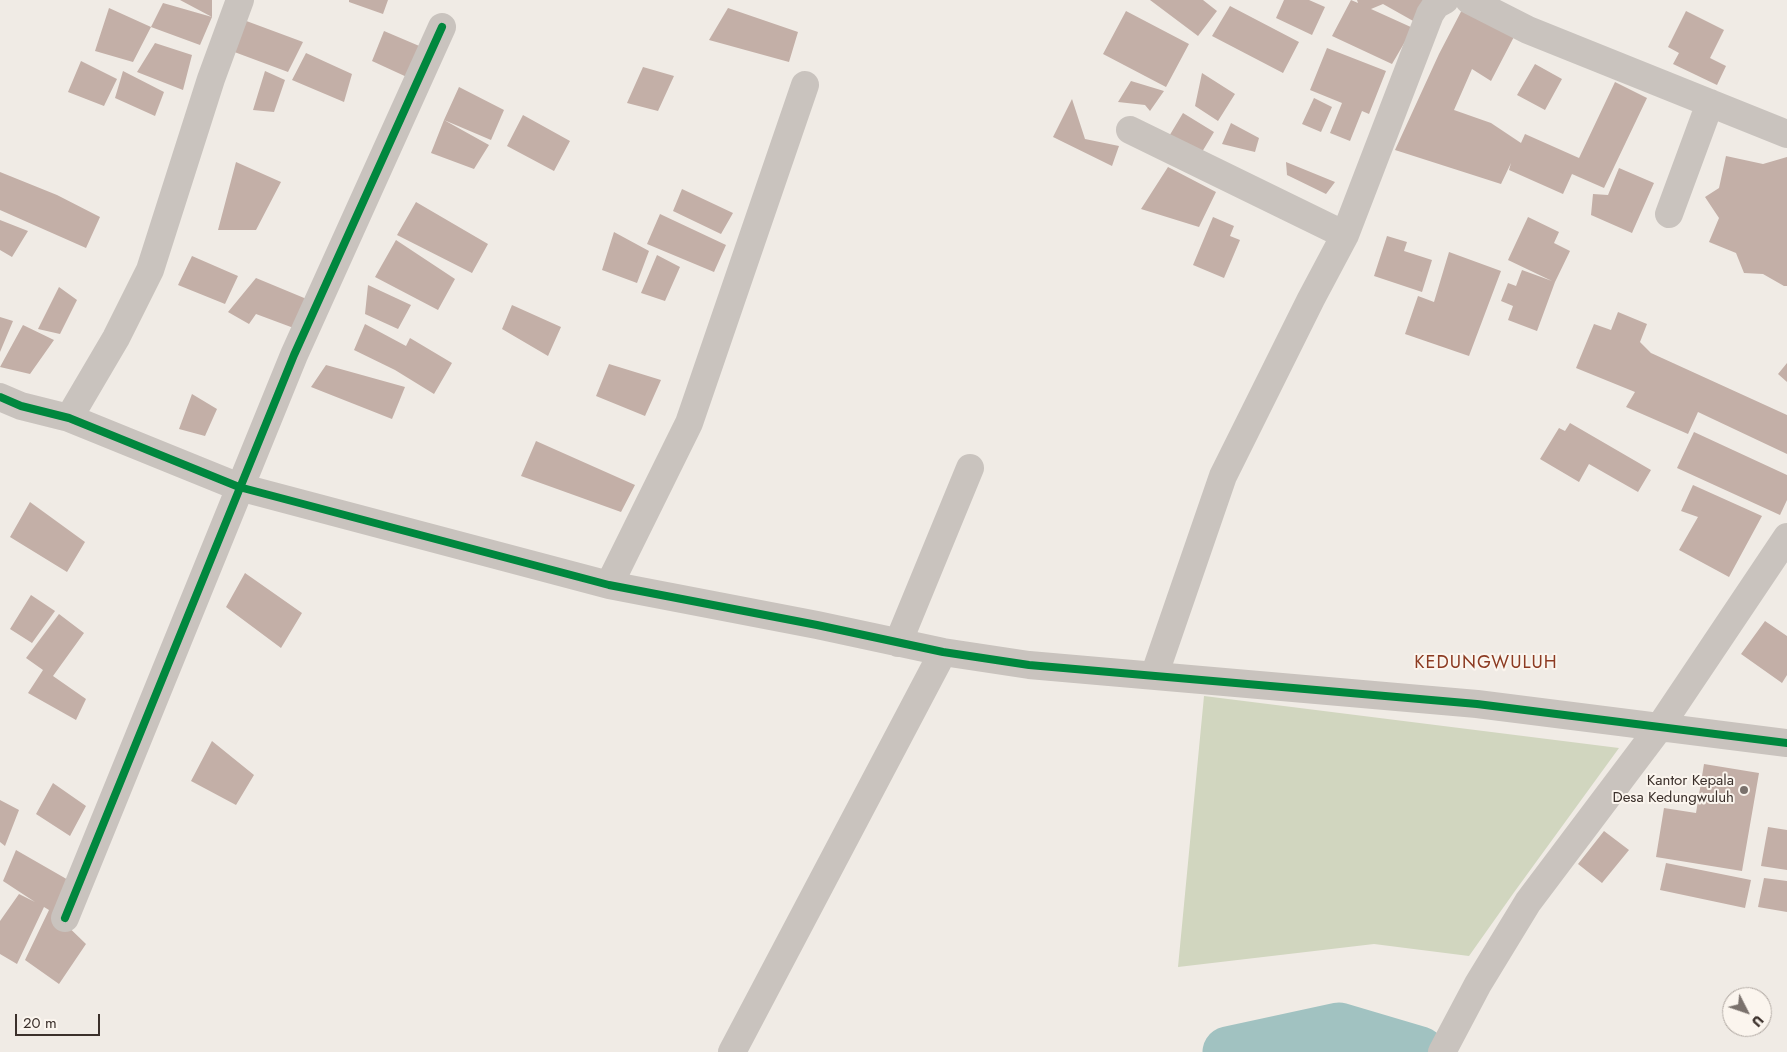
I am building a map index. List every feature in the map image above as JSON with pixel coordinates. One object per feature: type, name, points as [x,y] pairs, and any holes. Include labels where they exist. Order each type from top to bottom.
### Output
[{"type":"street","points":[[69,418],[116,338],[150,270],[211,79],[240,0]]},
{"type":"street","points":[[1154,676],[1223,476],[1310,299],[1344,235],[1430,14],[1436,5],[1445,0]]},
{"type":"street","points":[[1469,0],[1528,30],[1787,134]]},
{"type":"street","points":[[65,918],[294,355],[442,27]]},
{"type":"street","points":[[608,585],[689,424],[806,85]]},
{"type":"street","points":[[1668,214],[1710,103]]},
{"type":"street","points":[[1130,130],[1344,235]]},
{"type":"street","points":[[0,397],[21,406],[69,418],[239,487],[608,585],[944,652],[1029,665],[1477,704],[1787,743]]},
{"type":"street","points":[[898,643],[970,468]]},
{"type":"street","points":[[1442,1052],[1478,984],[1528,902],[1659,728],[1787,538]]},
{"type":"street","points":[[732,1052],[944,652]]},
{"type":"green space","points":[[1204,696],[1619,748],[1469,956],[1374,944],[1178,967]]},
{"type":"building","points":[[180,0],[212,0],[212,17]]},
{"type":"building","points":[[349,0],[388,0],[383,14],[349,2]]},
{"type":"building","points":[[1150,0],[1203,0],[1217,11],[1198,36]]},
{"type":"building","points":[[1284,0],[1309,0],[1325,7],[1312,35],[1276,18]]},
{"type":"building","points":[[1351,0],[1358,3],[1357,0],[1427,0],[1415,22],[1383,4],[1371,9],[1413,28],[1392,64],[1332,36]]},
{"type":"building","points":[[163,3],[212,17],[200,45],[151,27]]},
{"type":"building","points":[[1465,4],[1517,31],[1491,81],[1472,69],[1454,110],[1491,123],[1521,143],[1525,134],[1579,158],[1615,82],[1647,98],[1604,188],[1572,174],[1563,194],[1509,170],[1511,163],[1501,184],[1395,150],[1439,54]]},
{"type":"building","points":[[1230,6],[1299,42],[1283,73],[1212,36]]},
{"type":"building","points":[[109,8],[151,27],[133,62],[95,51]]},
{"type":"building","points":[[728,8],[798,32],[789,62],[709,40]]},
{"type":"building","points":[[1126,11],[1189,44],[1166,87],[1103,54]]},
{"type":"building","points":[[1686,11],[1724,30],[1710,58],[1726,66],[1717,85],[1673,64],[1679,53],[1668,47]]},
{"type":"building","points":[[241,19],[303,42],[288,72],[229,50]]},
{"type":"building","points":[[384,31],[424,48],[409,78],[372,61]]},
{"type":"building","points":[[155,43],[192,55],[183,90],[137,72]]},
{"type":"building","points":[[1327,48],[1386,71],[1369,114],[1362,111],[1350,141],[1330,133],[1342,103],[1310,90]]},
{"type":"building","points":[[306,53],[352,74],[344,102],[292,80]]},
{"type":"building","points":[[81,61],[117,79],[104,106],[68,92]]},
{"type":"building","points":[[1535,64],[1562,79],[1545,110],[1517,95]]},
{"type":"building","points":[[643,67],[674,76],[658,111],[627,103]]},
{"type":"building","points":[[123,71],[164,92],[155,116],[115,98]]},
{"type":"building","points":[[265,71],[285,80],[274,112],[253,110]]},
{"type":"building","points":[[1202,73],[1235,94],[1218,121],[1195,106]]},
{"type":"building","points":[[1131,81],[1164,91],[1150,111],[1145,105],[1118,102]]},
{"type":"building","points":[[459,87],[504,110],[491,140],[444,120]]},
{"type":"building","points":[[1314,98],[1332,107],[1321,132],[1302,124]]},
{"type":"building","points":[[1072,99],[1085,139],[1119,146],[1112,166],[1053,137]]},
{"type":"building","points":[[1183,113],[1214,132],[1199,157],[1168,138]]},
{"type":"building","points":[[523,115],[570,141],[554,171],[507,146]]},
{"type":"building","points":[[444,120],[489,145],[474,169],[431,153]]},
{"type":"building","points":[[1231,123],[1259,138],[1255,152],[1222,144]]},
{"type":"building","points":[[1726,156],[1763,164],[1787,157],[1787,286],[1763,274],[1744,273],[1736,253],[1709,242],[1719,218],[1705,197],[1719,188]]},
{"type":"building","points":[[236,162],[281,182],[256,230],[218,230]]},
{"type":"building","points":[[1286,162],[1335,182],[1326,194],[1287,175]]},
{"type":"building","points":[[1168,167],[1216,192],[1199,227],[1141,209]]},
{"type":"building","points":[[1619,168],[1654,183],[1632,233],[1591,215],[1593,194],[1608,195]]},
{"type":"building","points":[[0,172],[57,195],[100,217],[86,248],[0,210]]},
{"type":"building","points":[[682,189],[733,213],[721,234],[673,211]]},
{"type":"building","points":[[416,202],[488,244],[472,273],[397,235]]},
{"type":"building","points":[[660,214],[726,245],[714,272],[647,244]]},
{"type":"building","points":[[1213,217],[1234,226],[1230,236],[1240,240],[1224,278],[1193,265]]},
{"type":"building","points":[[1528,217],[1559,232],[1554,243],[1570,251],[1555,282],[1537,331],[1508,320],[1513,306],[1501,301],[1508,283],[1516,286],[1522,270],[1552,281],[1508,260]]},
{"type":"building","points":[[0,220],[28,231],[12,257],[0,250]]},
{"type":"building","points":[[614,232],[649,251],[637,283],[602,270]]},
{"type":"building","points":[[1387,236],[1407,242],[1404,251],[1432,260],[1422,292],[1374,276]]},
{"type":"building","points":[[396,240],[455,279],[438,310],[375,277]]},
{"type":"building","points":[[1449,252],[1501,271],[1469,356],[1405,334],[1418,296],[1434,302]]},
{"type":"building","points":[[657,255],[680,267],[665,301],[641,293]]},
{"type":"building","points":[[192,256],[238,276],[225,304],[178,285]]},
{"type":"building","points":[[256,278],[309,300],[299,330],[256,314],[249,324],[228,312]]},
{"type":"building","points":[[368,285],[411,305],[398,329],[365,314]]},
{"type":"building","points":[[59,287],[77,300],[60,334],[38,329]]},
{"type":"building","points":[[512,305],[561,327],[548,356],[502,329]]},
{"type":"building","points":[[1618,312],[1647,324],[1640,342],[1651,353],[1787,415],[1787,454],[1698,412],[1688,434],[1626,407],[1635,392],[1576,368],[1594,324],[1611,330]]},
{"type":"building","points":[[0,317],[13,321],[0,352]]},
{"type":"building","points":[[365,324],[406,346],[410,338],[452,363],[434,394],[395,370],[354,350]]},
{"type":"building","points":[[23,325],[54,340],[30,374],[0,367]]},
{"type":"building","points":[[1787,363],[1787,382],[1778,374]]},
{"type":"building","points":[[609,364],[661,380],[645,416],[596,396]]},
{"type":"building","points":[[326,365],[405,387],[392,419],[311,387]]},
{"type":"building","points":[[192,394],[217,409],[205,436],[179,429]]},
{"type":"building","points":[[1570,423],[1651,470],[1638,492],[1589,464],[1579,482],[1540,459],[1559,428],[1565,431]]},
{"type":"building","points":[[1694,432],[1787,475],[1787,500],[1780,515],[1677,468]]},
{"type":"building","points":[[536,441],[635,485],[621,512],[521,476]]},
{"type":"building","points":[[1693,485],[1762,516],[1729,577],[1679,550],[1698,517],[1681,511]]},
{"type":"building","points":[[30,502],[85,542],[67,572],[10,537]]},
{"type":"building","points":[[245,573],[302,613],[281,648],[226,607]]},
{"type":"building","points":[[31,595],[55,611],[32,643],[10,629]]},
{"type":"building","points":[[59,614],[84,633],[53,676],[86,699],[76,720],[28,693],[43,670],[26,658]]},
{"type":"building","points":[[1765,621],[1787,636],[1787,675],[1782,683],[1741,654]]},
{"type":"building","points":[[212,741],[254,775],[236,805],[191,781]]},
{"type":"building","points":[[1704,764],[1759,773],[1742,871],[1656,857],[1664,808],[1696,813]]},
{"type":"building","points":[[53,783],[86,806],[70,836],[36,814]]},
{"type":"building","points":[[0,800],[19,810],[5,846],[0,842]]},
{"type":"building","points":[[1768,827],[1787,830],[1787,870],[1761,866]]},
{"type":"building","points":[[1604,831],[1629,850],[1602,883],[1578,864]]},
{"type":"building","points":[[16,850],[70,881],[57,916],[86,944],[59,984],[25,960],[49,910],[44,907],[17,964],[0,954],[0,921],[19,894],[35,902],[3,881]]},
{"type":"building","points":[[1666,863],[1751,880],[1745,908],[1660,890]]},
{"type":"building","points":[[1764,878],[1787,881],[1787,912],[1758,907]]},
{"type":"waterway","points":[[1228,1052],[1339,1028],[1420,1052]]},
{"type":"cycle path","points":[[65,918],[294,355],[442,27]]},
{"type":"cycle path","points":[[0,397],[21,406],[69,418],[239,487],[609,585],[817,625],[943,652],[1029,665],[1477,704],[1787,743]]},
{"type":"place","name":"Kantor Kepala Desa Kedungwuluh","points":[[1744,790]]},
{"type":"district","name":"KEDUNGWULUH","points":[[1486,664]]}]
